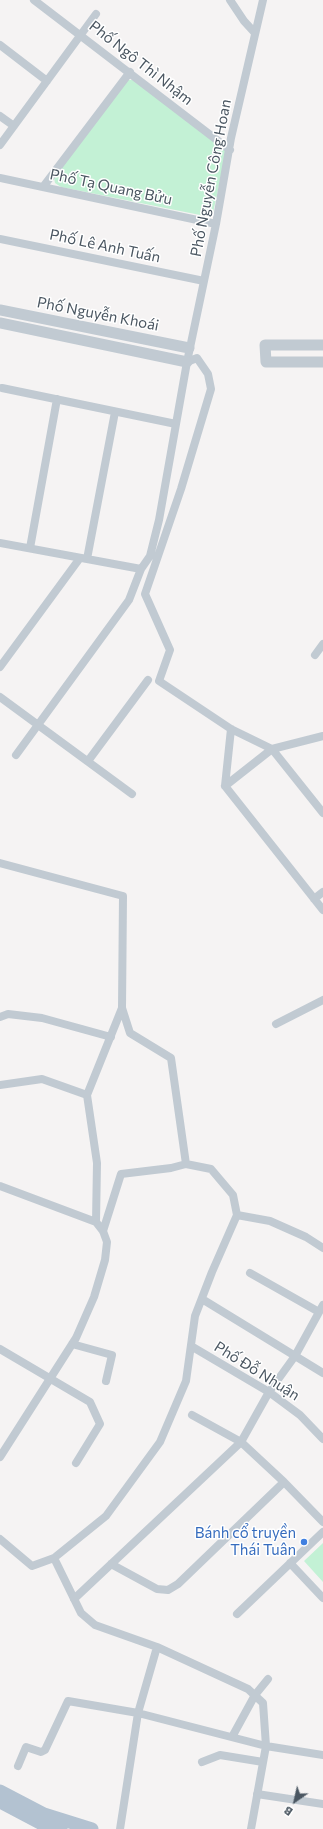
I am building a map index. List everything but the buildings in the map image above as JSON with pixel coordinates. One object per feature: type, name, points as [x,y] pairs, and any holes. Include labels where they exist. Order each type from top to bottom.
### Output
[{"type":"main road","points":[[0,1791],[44,1814],[92,1829]]},
{"type":"main road","points":[[0,1802],[38,1826],[61,1829]]},
{"type":"street","name":"Phố Ngô Thì Nhậm","points":[[34,0],[230,150]]},
{"type":"street","points":[[230,0],[246,23],[256,33]]},
{"type":"street","name":"Phố Nguyễn Công Hoan","points":[[16,755],[129,600],[141,568],[150,556],[159,520],[176,424],[192,360],[190,348],[230,150],[263,0]]},
{"type":"street","points":[[0,145],[96,14]]},
{"type":"street","points":[[0,45],[47,81]]},
{"type":"street","points":[[43,187],[130,72]]},
{"type":"street","points":[[0,116],[14,126]]},
{"type":"street","name":"Phố Tạ Quang Bửu","points":[[0,178],[216,224]]},
{"type":"street","name":"Phố Lê Anh Tuấn","points":[[0,239],[204,281]]},
{"type":"street","name":"Phố Nguyễn Khoái","points":[[0,310],[190,348]]},
{"type":"street","name":"Phố Nguyễn Khoái","points":[[0,323],[192,360]]},
{"type":"street","points":[[323,345],[265,345],[266,362],[323,362]]},
{"type":"street","points":[[192,360],[208,374],[211,389],[181,488],[145,594],[170,650],[159,681],[232,729],[272,749],[323,813]]},
{"type":"street","points":[[2,388],[176,424]]},
{"type":"street","points":[[30,548],[57,399]]},
{"type":"street","points":[[0,667],[83,558],[115,412]]},
{"type":"street","points":[[0,543],[141,568]]},
{"type":"street","points":[[315,655],[323,644]]},
{"type":"street","points":[[88,762],[148,680]]},
{"type":"street","points":[[0,697],[132,794]]},
{"type":"street","points":[[232,729],[225,786],[323,910]]},
{"type":"street","points":[[225,786],[272,749],[323,736]]},
{"type":"street","points":[[0,863],[123,896],[122,1008],[130,1033]]},
{"type":"street","points":[[314,899],[323,892]]},
{"type":"street","points":[[276,1024],[323,1000]]},
{"type":"street","points":[[96,1222],[97,1163],[87,1096],[122,1008]]},
{"type":"street","points":[[0,1018],[8,1014],[42,1018],[111,1037]]},
{"type":"street","points":[[116,1024],[171,1058],[186,1164]]},
{"type":"street","points":[[0,1084],[42,1079],[87,1096]]},
{"type":"street","points":[[0,1539],[32,1566],[54,1558],[106,1516],[160,1442],[186,1381],[196,1316],[237,1215],[234,1195],[211,1169],[186,1164],[171,1168],[121,1174],[103,1231]]},
{"type":"street","points":[[0,1186],[96,1222],[103,1231],[107,1242],[106,1260],[94,1297],[72,1344],[0,1457]]},
{"type":"street","points":[[237,1215],[270,1221],[306,1237],[323,1248]]},
{"type":"street","points":[[74,1599],[241,1442],[269,1392],[295,1356],[321,1308],[250,1273]]},
{"type":"street","points":[[202,1299],[323,1373]]},
{"type":"street","points":[[72,1344],[112,1355],[106,1381]]},
{"type":"street","name":"Phố Đỗ Nhuận","points":[[191,1346],[269,1392],[300,1415],[323,1439]]},
{"type":"street","points":[[0,1349],[90,1402],[100,1424],[76,1463]]},
{"type":"street","points":[[192,1415],[241,1442],[284,1482],[323,1522]]},
{"type":"street","points":[[111,1564],[157,1589],[168,1590],[178,1584],[284,1482]]},
{"type":"street","points":[[237,1614],[323,1532]]},
{"type":"street","points":[[54,1558],[81,1613],[96,1625],[157,1647],[248,1689],[263,1703],[266,1746],[251,1829]]},
{"type":"street","points":[[290,1563],[323,1598]]},
{"type":"street","points":[[120,1829],[138,1713],[157,1647]]},
{"type":"street","points":[[232,1737],[255,1695],[268,1679]]},
{"type":"street","points":[[18,1766],[26,1747],[41,1752],[45,1750],[68,1700],[138,1713],[266,1746],[323,1755]]},
{"type":"street","points":[[202,1762],[220,1755],[263,1762]]},
{"type":"street","points":[[257,1794],[323,1804]]},
{"type":"green space","points":[[128,80],[133,80],[225,150],[226,153],[213,213],[205,216],[61,187],[55,183],[54,178]]},
{"type":"green space","points":[[323,1543],[323,1582],[304,1561]]},
{"type":"place","name":"Bánh cổ truyền Thái Tuân","points":[[304,1542]]}]
